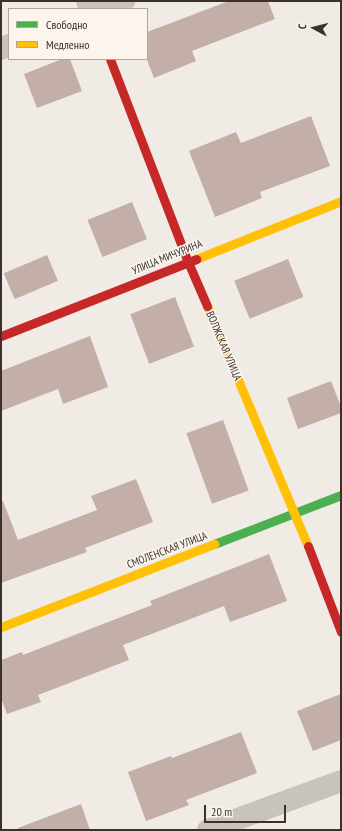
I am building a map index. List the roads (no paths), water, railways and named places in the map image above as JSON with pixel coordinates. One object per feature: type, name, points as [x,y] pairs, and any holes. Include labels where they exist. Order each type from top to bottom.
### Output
[{"type":"street","points":[[106,8],[124,1]]},
{"type":"street","name":"ВОЛЖСКАЯ УЛИЦА","points":[[110,60],[188,262],[296,513],[341,632]]},
{"type":"street","name":"УЛИЦА МИЧУРИНА","points":[[1,336],[341,201]]},
{"type":"street","name":"СМОЛЕНСКАЯ УЛИЦА","points":[[1,627],[341,495]]},
{"type":"street","points":[[208,830],[341,781]]}]
